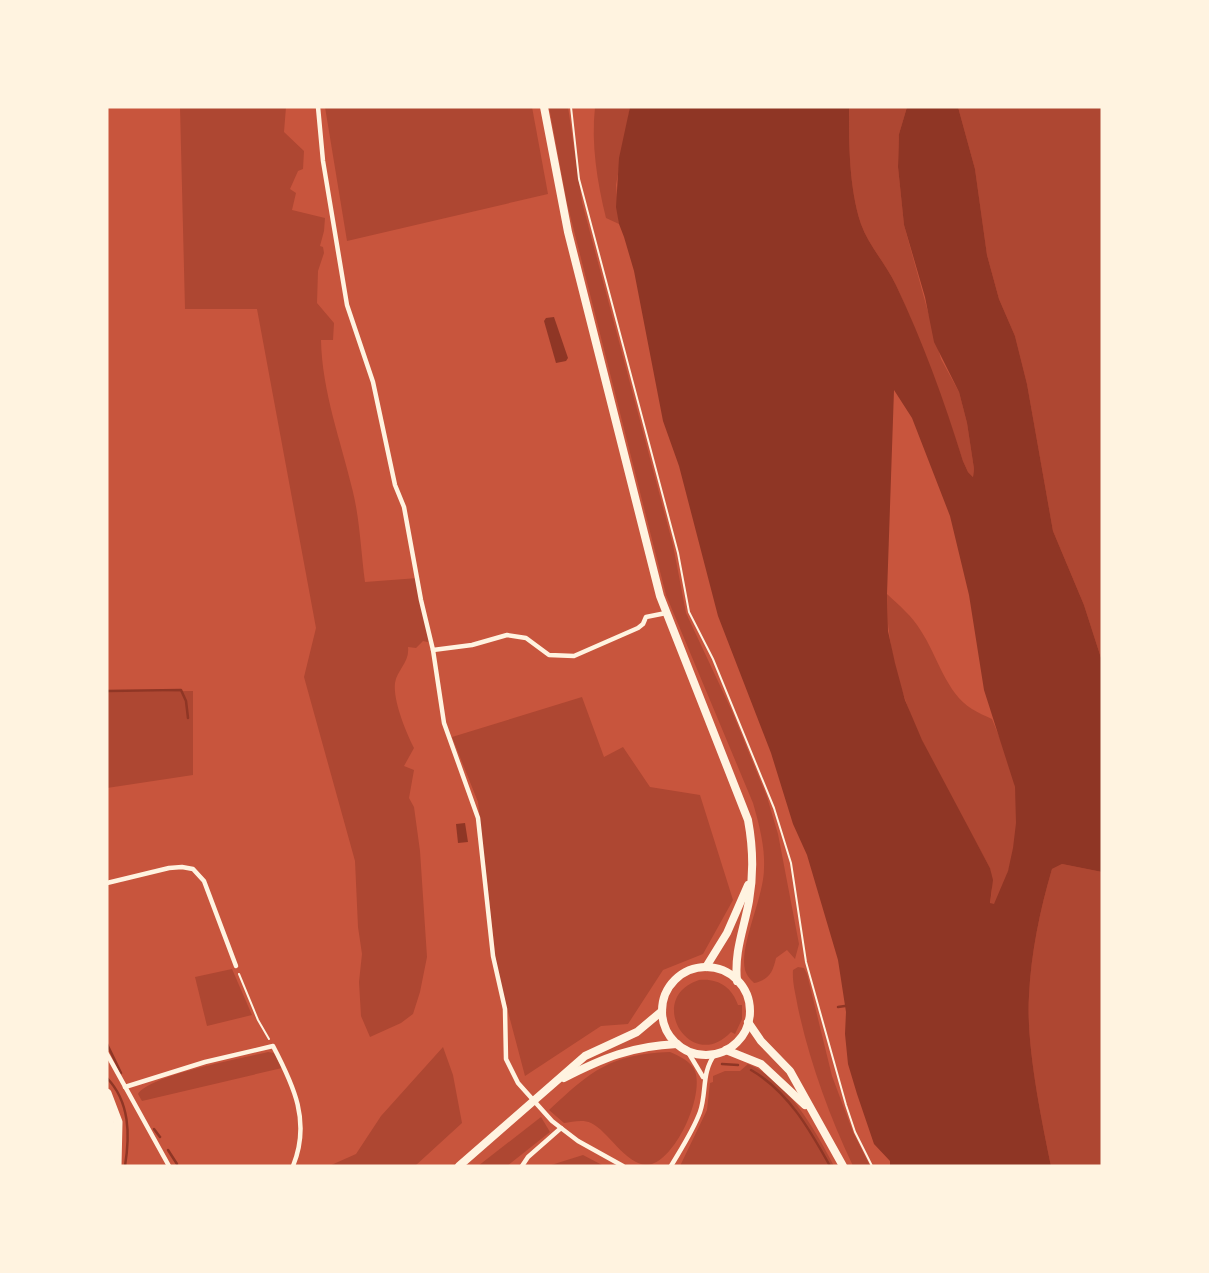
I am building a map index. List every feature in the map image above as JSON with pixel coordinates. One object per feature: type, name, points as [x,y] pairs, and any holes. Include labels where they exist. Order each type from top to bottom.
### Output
[{"type":"highway","points":[[107,1093],[118,1122],[117,1166]]},
{"type":"highway","points":[[107,1111],[112,1135],[110,1166]]},
{"type":"main road","points":[[544,107],[568,232],[666,613],[741,798],[751,838],[752,876],[749,902],[737,947],[737,981]]},
{"type":"main road","points":[[706,967],[727,933],[752,876]]},
{"type":"main road","points":[[706,967],[717,969],[737,981],[749,1002],[748,1022],[736,1043],[726,1051],[715,1054],[688,1052],[668,1034],[662,1011],[664,997],[680,976],[706,967]]},
{"type":"main road","points":[[459,1166],[585,1056],[637,1032],[662,1011]]},
{"type":"main road","points":[[748,1022],[761,1041],[790,1071],[843,1166]]},
{"type":"main road","points":[[553,1084],[611,1055],[647,1046],[677,1044]]},
{"type":"main road","points":[[726,1051],[761,1064],[783,1081],[812,1112]]},
{"type":"street","points":[[318,107],[323,161],[347,305],[373,382],[395,485],[404,507],[433,648],[444,723],[478,818],[493,956],[505,1009],[506,1059],[519,1083],[544,1114],[578,1141],[623,1166]]},
{"type":"street","points":[[433,648],[472,645],[507,635],[526,638],[549,655],[574,656],[638,628],[643,625],[646,617],[666,613]]},
{"type":"street","points":[[107,883],[169,868],[193,869],[204,881],[236,966]]},
{"type":"street","points":[[125,1087],[205,1062],[273,1046],[288,1077],[301,1119],[302,1136],[293,1166]]},
{"type":"street","points":[[688,1052],[704,1078]]},
{"type":"street","points":[[107,1054],[169,1166]]},
{"type":"street","points":[[671,1166],[701,1111],[704,1078],[709,1062],[715,1054]]},
{"type":"street","points":[[522,1166],[528,1157],[561,1128]]},
{"type":"path","points":[[571,107],[579,179],[678,553],[685,602],[713,659],[774,808],[790,863],[806,962],[846,1105],[855,1132],[872,1166]]},
{"type":"path","points":[[236,966],[258,1020],[273,1046]]},
{"type":"shaded area","points":[[180,107],[286,107],[284,132],[304,151],[303,169],[298,171],[290,189],[296,193],[292,210],[325,218],[320,246],[323,247],[324,253],[318,271],[317,303],[334,323],[333,340],[321,340],[322,359],[328,397],[355,503],[365,582],[418,578],[432,643],[423,641],[416,648],[408,647],[407,657],[395,683],[398,707],[414,748],[404,766],[414,770],[409,798],[414,807],[420,851],[427,957],[413,1014],[401,1023],[370,1037],[361,1016],[359,982],[362,954],[355,861],[304,677],[316,628],[257,309],[185,309]]},
{"type":"shaded area","points":[[325,107],[532,107],[548,194],[347,241]]},
{"type":"shaded area","points":[[549,107],[568,107],[582,202],[673,545],[686,613],[731,709],[767,797],[778,834],[799,944],[795,959],[787,950],[776,958],[772,971],[759,982],[754,983],[749,977],[744,960],[763,880],[764,852],[759,827],[753,803],[666,595],[567,203]]},
{"type":"shaded area","points":[[595,107],[630,107],[616,185],[619,224],[606,218],[600,190],[594,149]]},
{"type":"shaded area","points":[[630,107],[849,107],[852,181],[861,224],[906,306],[963,461],[973,477],[967,423],[959,392],[934,342],[925,297],[904,225],[898,167],[899,134],[907,107],[958,107],[975,169],[987,255],[999,299],[1015,336],[1027,384],[1053,531],[1084,605],[1102,661],[1102,872],[1062,864],[1052,869],[1037,932],[1030,980],[1032,1058],[1051,1166],[890,1166],[890,1161],[874,1144],[848,1064],[846,1012],[838,960],[807,855],[793,824],[771,753],[718,616],[679,466],[663,421],[634,271],[616,207],[619,158]],"holes":[[[894,390],[912,418],[950,516],[969,595],[984,690],[1015,787],[1016,823],[1013,848],[1008,871],[994,904],[990,903],[993,880],[990,868],[922,740],[905,700],[888,631]]]},
{"type":"shaded area","points":[[849,107],[907,107],[899,134],[898,167],[904,225],[941,359],[959,392],[967,423],[973,477],[963,461],[906,306],[861,224],[852,181]]},
{"type":"shaded area","points":[[958,107],[1102,107],[1102,661],[1084,605],[1053,531],[1027,384],[1015,336],[999,299],[987,255],[975,169]]},
{"type":"shaded area","points":[[554,317],[568,358],[556,363],[544,321]]},
{"type":"shaded area","points":[[887,594],[906,611],[917,626],[955,693],[972,709],[992,719],[1009,760],[1017,802],[1016,832],[1011,863],[994,905],[990,904],[990,868],[928,754],[903,694],[889,632]]},
{"type":"shaded area","points":[[193,691],[193,775],[107,788],[107,692]]},
{"type":"shaded area","points":[[582,697],[604,757],[623,747],[650,787],[700,795],[733,900],[703,954],[663,970],[628,1024],[601,1026],[525,1076],[497,970],[478,802],[452,737]]},
{"type":"shaded area","points":[[465,823],[468,842],[458,843],[456,824]]},
{"type":"shaded area","points":[[1062,864],[1102,872],[1102,1166],[1051,1166],[1032,1058],[1029,996],[1034,948],[1052,869]]},
{"type":"shaded area","points":[[804,968],[807,974],[832,1076],[853,1132],[870,1166],[853,1166],[821,1088],[808,1049],[794,989],[793,970]]},
{"type":"shaded area","points":[[232,969],[252,1015],[207,1026],[195,977]]},
{"type":"shaded area","points":[[699,980],[718,982],[732,993],[738,1005],[742,1005],[742,1019],[735,1034],[731,1032],[716,1043],[701,1045],[689,1039],[679,1029],[674,1016],[675,1002],[683,989]]},
{"type":"shaded area","points":[[443,1047],[453,1075],[462,1123],[415,1166],[329,1166],[356,1154],[381,1116]]},
{"type":"shaded area","points":[[268,1052],[274,1053],[282,1068],[142,1101],[138,1094],[159,1080],[177,1074]]},
{"type":"shaded area","points":[[670,1052],[693,1067],[697,1082],[696,1095],[679,1138],[671,1150],[652,1164],[635,1162],[591,1123],[564,1123],[549,1110],[577,1085],[603,1067],[632,1056]]},
{"type":"shaded area","points":[[748,1064],[776,1082],[788,1094],[809,1122],[834,1166],[680,1166],[707,1110],[713,1076],[725,1071],[740,1071]]},
{"type":"shaded area","points":[[541,1117],[550,1132],[507,1166],[478,1166]]},
{"type":"shaded area","points":[[583,1155],[604,1166],[548,1166]]},
{"type":"waterway","points":[[107,691],[181,690],[186,701],[188,718]]},
{"type":"waterway","points":[[838,1007],[845,1006]]},
{"type":"waterway","points":[[107,1044],[121,1073]]},
{"type":"waterway","points":[[722,1064],[738,1065]]},
{"type":"waterway","points":[[751,1070],[776,1089],[797,1112],[830,1166]]},
{"type":"waterway","points":[[107,1078],[115,1087],[127,1119],[125,1166]]},
{"type":"waterway","points":[[154,1129],[160,1137]]},
{"type":"waterway","points":[[168,1150],[177,1164]]}]
